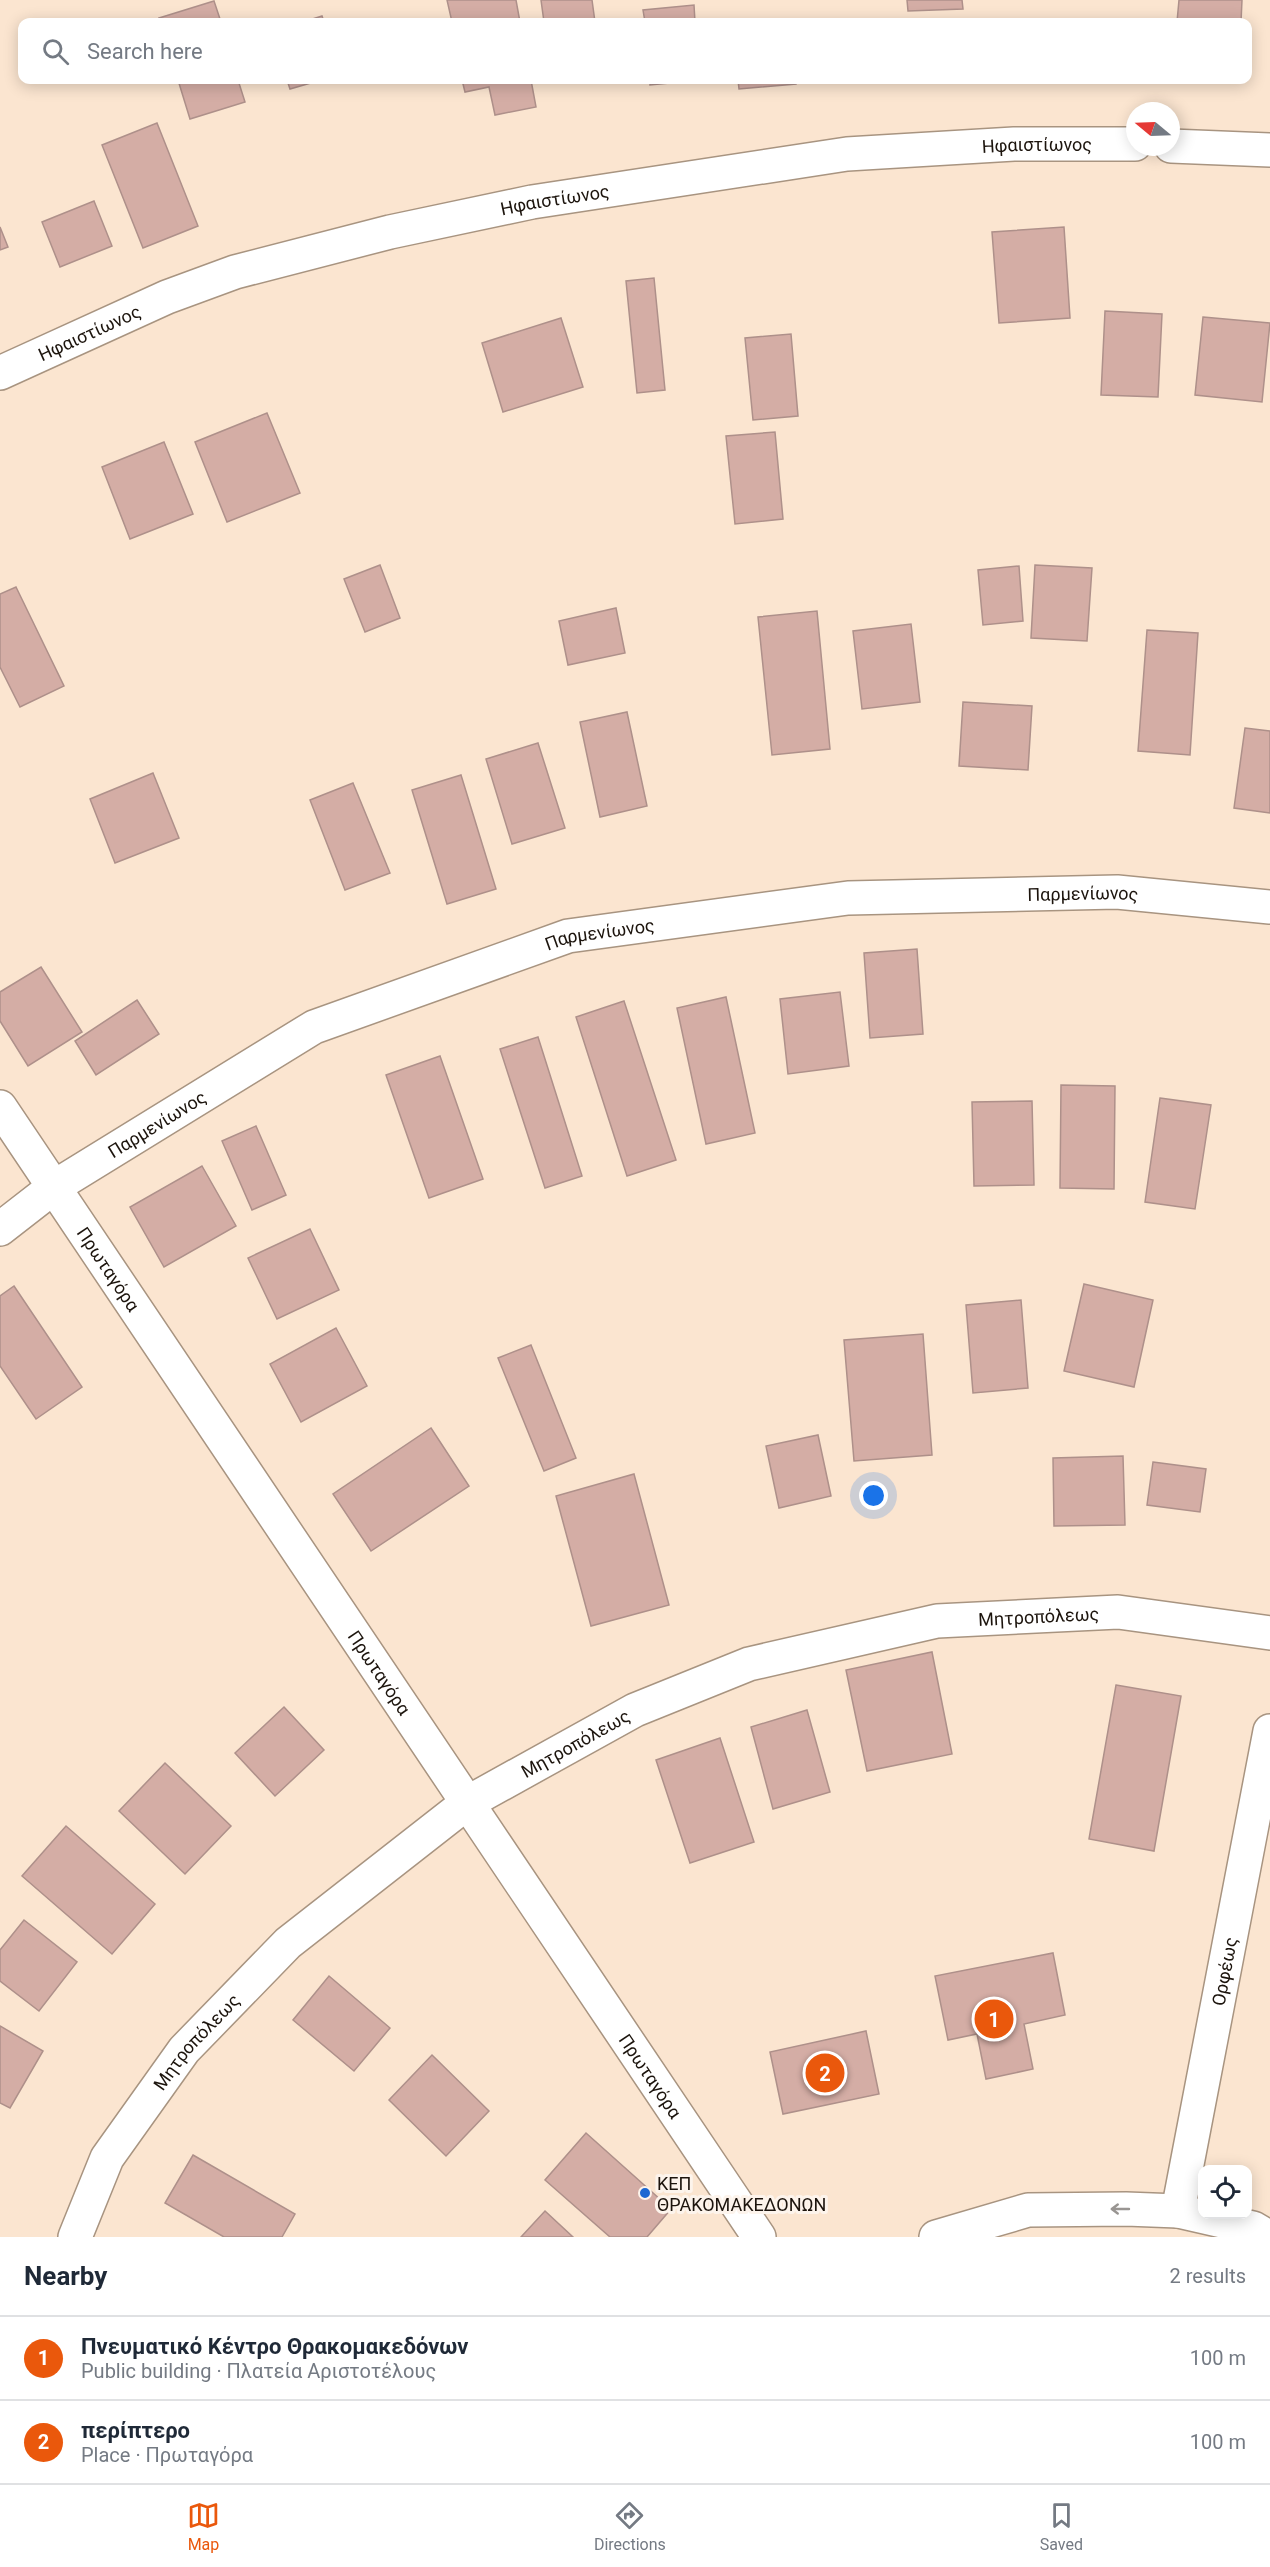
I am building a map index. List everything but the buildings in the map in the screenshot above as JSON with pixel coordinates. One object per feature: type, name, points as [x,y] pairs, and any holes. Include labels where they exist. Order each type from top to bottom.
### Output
[{"type":"street","name":"Ηφαιστίωνος","points":[[0,373],[167,297],[235,272],[390,232],[532,202],[847,154],[1014,144],[1126,144]]},
{"type":"street","points":[[1180,146],[1270,150]]},
{"type":"street","name":"Παρμενίωνος","points":[[0,1229],[54,1187],[314,1027],[568,936],[848,898],[1117,892],[1270,907]]},
{"type":"street","name":"Πρωταγόρα","points":[[0,1107],[759,2237]]},
{"type":"street","name":"Μητροπόλεως","points":[[75,2237],[107,2158],[184,2050],[288,1943],[467,1803],[635,1710],[749,1664],[937,1622],[1118,1612],[1270,1633]]},
{"type":"street","name":"Ορφέως","points":[[1178,2211],[1270,1731]]},
{"type":"street","points":[[936,2237],[1028,2210],[1178,2211],[1253,2228],[1269,2237]]},
{"type":"place","name":"Πνευματικό Κέντρο Θρακομακεδόνων","points":[[994,2019]]},
{"type":"place","name":"περίπτερο","points":[[825,2073]]},
{"type":"place","name":"ΚΕΠ ΘΡΑΚΟΜΑΚΕΔΟΝΩΝ","points":[[645,2193]]}]
